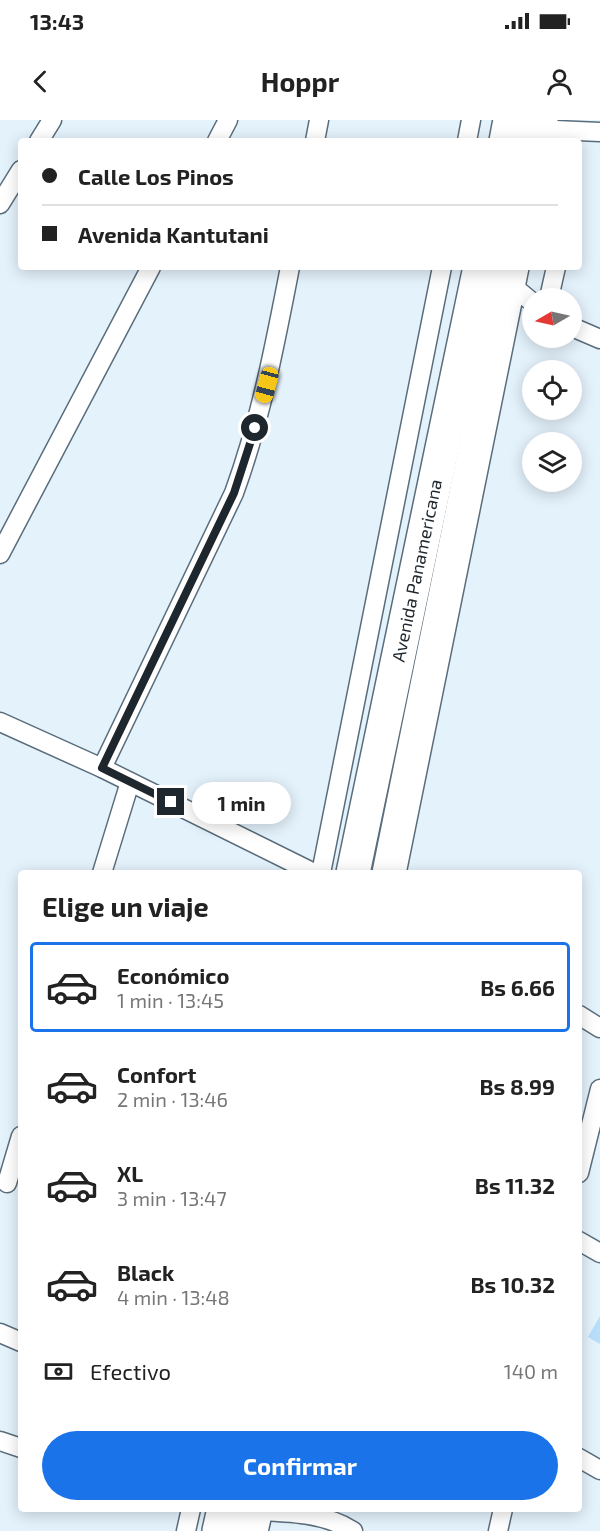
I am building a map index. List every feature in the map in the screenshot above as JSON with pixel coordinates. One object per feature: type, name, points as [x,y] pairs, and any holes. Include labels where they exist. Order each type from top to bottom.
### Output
[{"type":"highway","name":"Avenida Panamericana","points":[[354,870],[479,270]]},
{"type":"highway","name":"Avenida Panamericana","points":[[390,870],[518,284]]},
{"type":"highway","points":[[219,1531],[246,1515]]},
{"type":"street","points":[[41,138],[52,120]]},
{"type":"street","points":[[219,138],[228,120]]},
{"type":"street","points":[[316,138],[319,120]]},
{"type":"street","points":[[468,138],[471,120]]},
{"type":"street","points":[[523,127],[586,133]]},
{"type":"street","points":[[0,204],[18,175]]},
{"type":"street","points":[[0,554],[149,270]]},
{"type":"street","points":[[102,768],[234,493],[250,450],[267,385],[289,270]]},
{"type":"street","points":[[322,870],[441,270]]},
{"type":"street","points":[[551,288],[554,270]]},
{"type":"street","points":[[582,331],[600,339]]},
{"type":"street","points":[[0,722],[102,768],[308,870]]},
{"type":"street","points":[[103,870],[130,782]]},
{"type":"street","points":[[582,1017],[600,1028]]},
{"type":"street","points":[[582,1161],[600,1089]]},
{"type":"street","points":[[9,1184],[18,1148]]},
{"type":"street","points":[[582,1243],[600,1253]]},
{"type":"street","points":[[0,1333],[18,1341]]},
{"type":"street","points":[[0,1441],[18,1447]]},
{"type":"street","points":[[582,1460],[600,1470]]},
{"type":"street","points":[[186,1531],[190,1512]]},
{"type":"street","points":[[498,1531],[502,1512]]},
{"type":"street","points":[[246,1515],[309,1516],[344,1525],[353,1531]]},
{"type":"shaded area","points":[[600,1316],[600,1344],[588,1337]]},
{"type":"route","points":[[171,802],[102,768],[234,493],[250,450],[255,428]]}]
